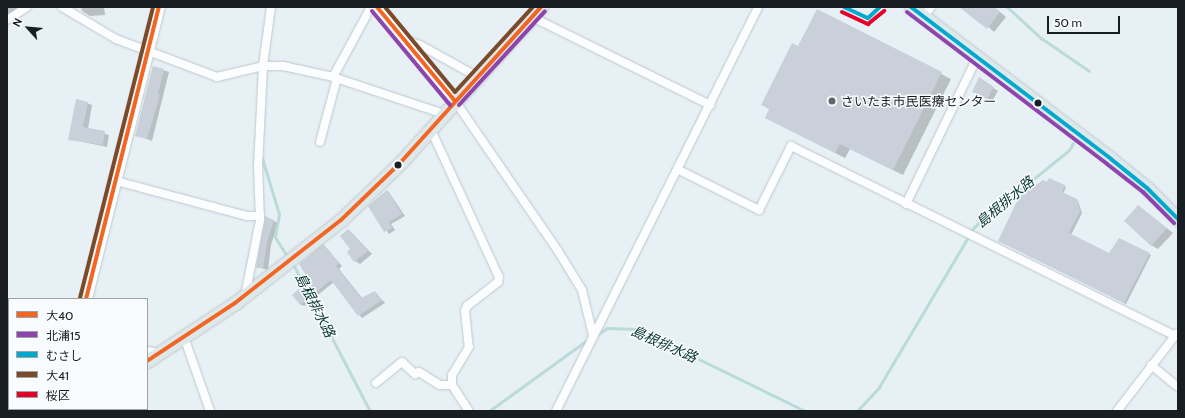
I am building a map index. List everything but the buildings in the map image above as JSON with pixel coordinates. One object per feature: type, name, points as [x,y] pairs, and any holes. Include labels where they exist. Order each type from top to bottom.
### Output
[{"type":"main road","points":[[153,352],[184,337],[245,296],[341,220],[431,130],[455,101],[541,7]]},
{"type":"main road","points":[[911,7],[927,12],[977,58],[1147,188],[1178,219]]},
{"type":"street","points":[[7,20],[27,7]]},
{"type":"street","points":[[62,7],[116,39],[217,77],[263,66],[273,66],[335,77],[444,114]]},
{"type":"street","points":[[86,298],[159,7]]},
{"type":"street","points":[[245,296],[260,216],[258,166],[263,66],[271,7]]},
{"type":"street","points":[[320,142],[335,77],[371,7]]},
{"type":"street","points":[[377,7],[455,101],[558,251],[582,290],[593,335]]},
{"type":"street","points":[[556,411],[758,7]]},
{"type":"street","points":[[532,17],[710,105]]},
{"type":"street","points":[[404,40],[420,45],[478,76]]},
{"type":"street","points":[[906,204],[977,58]]},
{"type":"street","points":[[431,130],[499,277],[498,282],[467,306],[465,311],[469,347],[452,375],[452,385],[469,411]]},
{"type":"street","points":[[676,169],[759,210],[791,146],[906,204],[1176,334],[1117,411]]},
{"type":"street","points":[[116,181],[247,216],[260,216]]},
{"type":"street","points":[[184,337],[210,411]]},
{"type":"street","points":[[376,383],[402,362],[415,374],[419,372],[440,385],[452,385]]},
{"type":"street","points":[[1152,365],[1178,387]]},
{"type":"waterway","points":[[1007,7],[1041,38],[1089,71]]},
{"type":"waterway","name":"島根排水路","points":[[857,411],[879,387],[974,227],[1069,150],[1073,143]]},
{"type":"waterway","name":"島根排水路","points":[[262,158],[279,214],[275,237],[288,258]]},
{"type":"waterway","name":"島根排水路","points":[[292,262],[305,287]]},
{"type":"waterway","name":"島根排水路","points":[[309,294],[370,411]]},
{"type":"waterway","name":"島根排水路","points":[[596,335],[607,328],[637,329],[805,411]]},
{"type":"waterway","name":"島根排水路","points":[[489,411],[590,338]]},
{"type":"transit line","name":"大41","points":[[80,298],[153,7]]},
{"type":"transit line","name":"大40","points":[[86,298],[159,7]]},
{"type":"transit line","name":"大40","points":[[377,7],[455,101]]},
{"type":"transit line","name":"大41","points":[[385,7],[455,92],[533,7]]},
{"type":"transit line","name":"大40","points":[[148,360],[235,303],[341,220],[401,162],[541,7]]},
{"type":"transit line","name":"むさし","points":[[844,7],[868,18],[880,7]]},
{"type":"transit line","name":"むさし","points":[[911,7],[1111,159],[1147,188],[1178,219]]},
{"type":"transit line","name":"北浦15","points":[[372,11],[450,105]]},
{"type":"transit line","name":"北浦15","points":[[459,105],[545,11]]},
{"type":"transit line","name":"桜区","points":[[842,12],[868,24],[884,11]]},
{"type":"transit line","name":"北浦15","points":[[907,12],[1143,192],[1174,223]]},
{"type":"place","name":"さいたま市民医療センター","points":[[832,101]]}]
